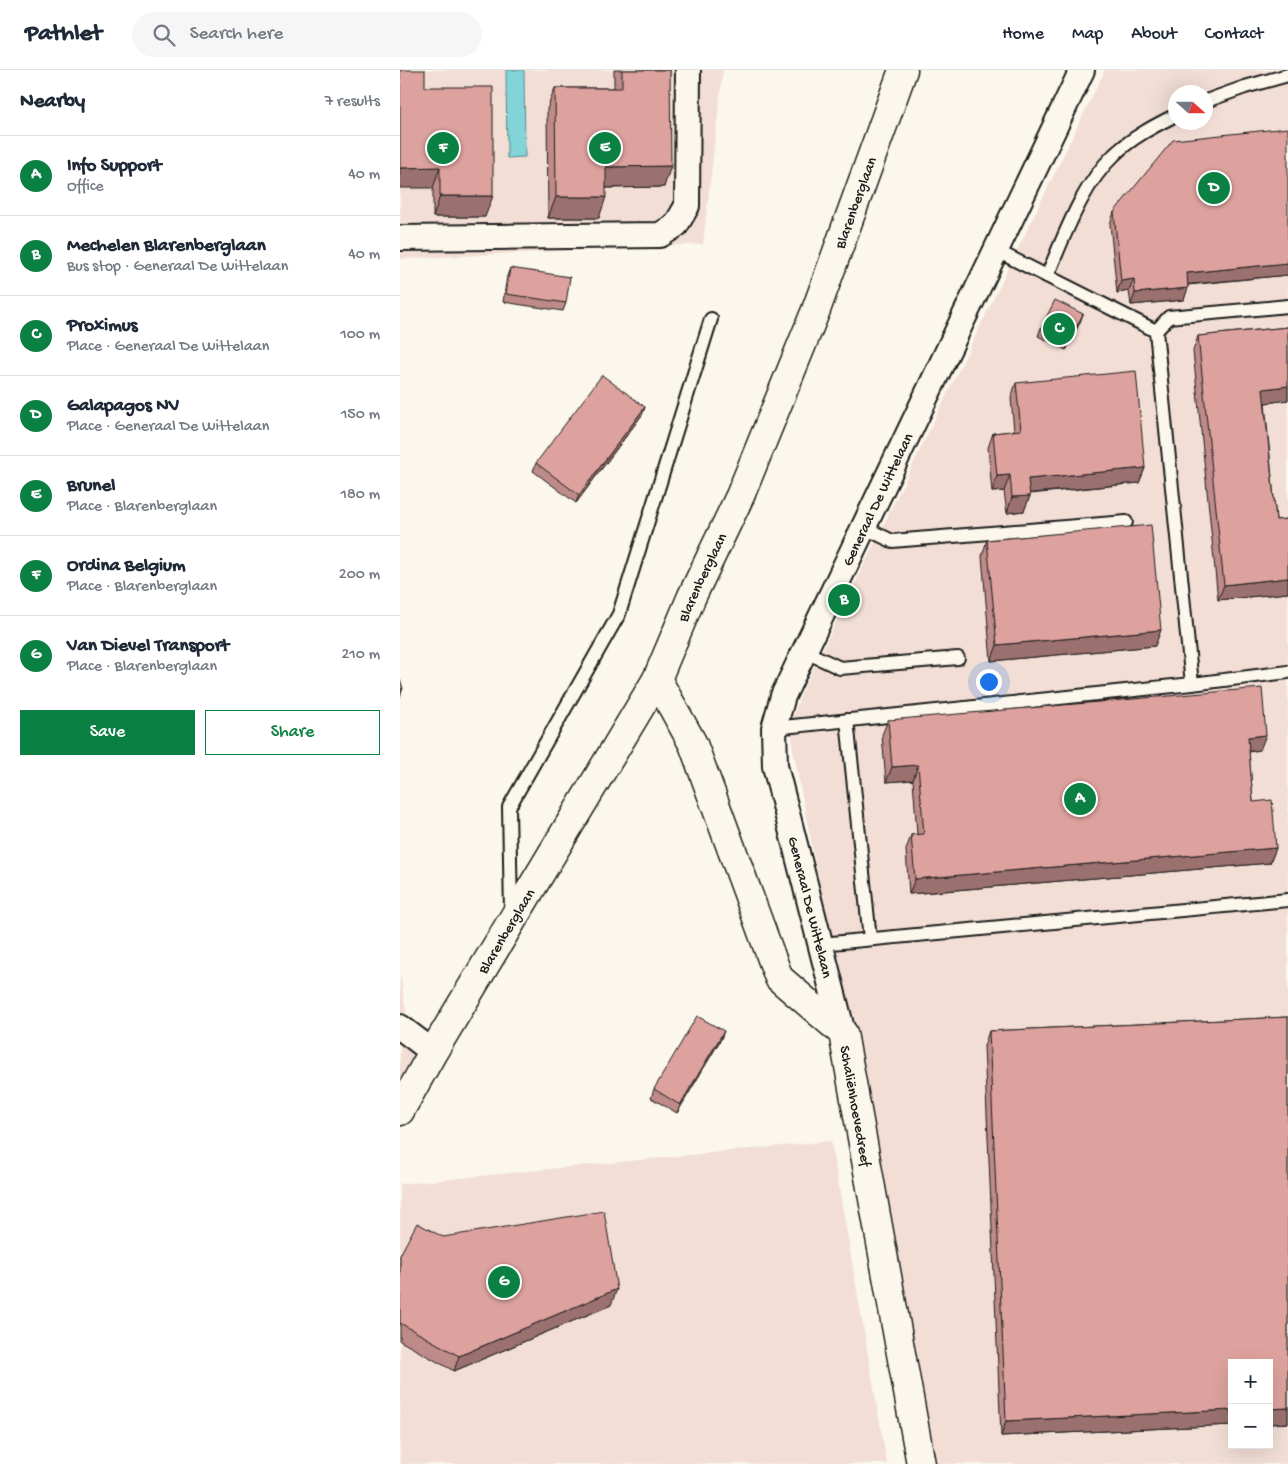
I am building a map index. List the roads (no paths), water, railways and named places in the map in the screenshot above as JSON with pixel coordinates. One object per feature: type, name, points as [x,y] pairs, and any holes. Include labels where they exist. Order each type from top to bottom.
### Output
[{"type":"street","points":[[400,238],[660,235],[676,225],[688,206],[688,70]]},
{"type":"street","name":"Blarenberglaan","points":[[400,1111],[433,1052],[657,679],[692,596],[740,496],[816,310],[903,70]]},
{"type":"street","name":"Generaal De Wittelaan","points":[[843,1033],[774,766],[774,728],[783,696],[804,651],[1082,70]]},
{"type":"street","name":"Schaliënhoevedreef","points":[[657,679],[693,744],[779,978],[843,1033],[921,1464]]},
{"type":"street","points":[[400,1028],[433,1052]]},
{"type":"lane","points":[[1213,98],[1288,75]]},
{"type":"lane","points":[[1047,276],[1066,231],[1091,183],[1114,155],[1144,132],[1168,119]]},
{"type":"lane","points":[[995,250],[1156,331]]},
{"type":"lane","points":[[1192,684],[1156,331],[1169,317],[1288,306]]},
{"type":"lane","points":[[511,923],[509,807],[619,614],[711,319]]},
{"type":"lane","points":[[863,527],[892,541],[1126,522]]},
{"type":"lane","points":[[804,651],[840,668],[958,658]]},
{"type":"lane","points":[[774,728],[1192,684],[1288,672],[1288,677]]},
{"type":"lane","points":[[847,720],[870,939]]},
{"type":"lane","points":[[821,944],[1288,900]]},
{"type":"water","points":[[506,70],[524,70],[525,157],[507,158]]},
{"type":"place","name":"Ordina Belgium","points":[[443,148]]},
{"type":"place","name":"Brunel","points":[[605,148]]},
{"type":"place","name":"Galapagos NV","points":[[1214,188]]},
{"type":"place","name":"Proximus","points":[[1059,329]]},
{"type":"place","name":"Mechelen Blarenberglaan","points":[[844,600]]},
{"type":"place","name":"Info Support","points":[[1080,799]]},
{"type":"place","name":"Van Dievel Transport","points":[[504,1282]]}]
